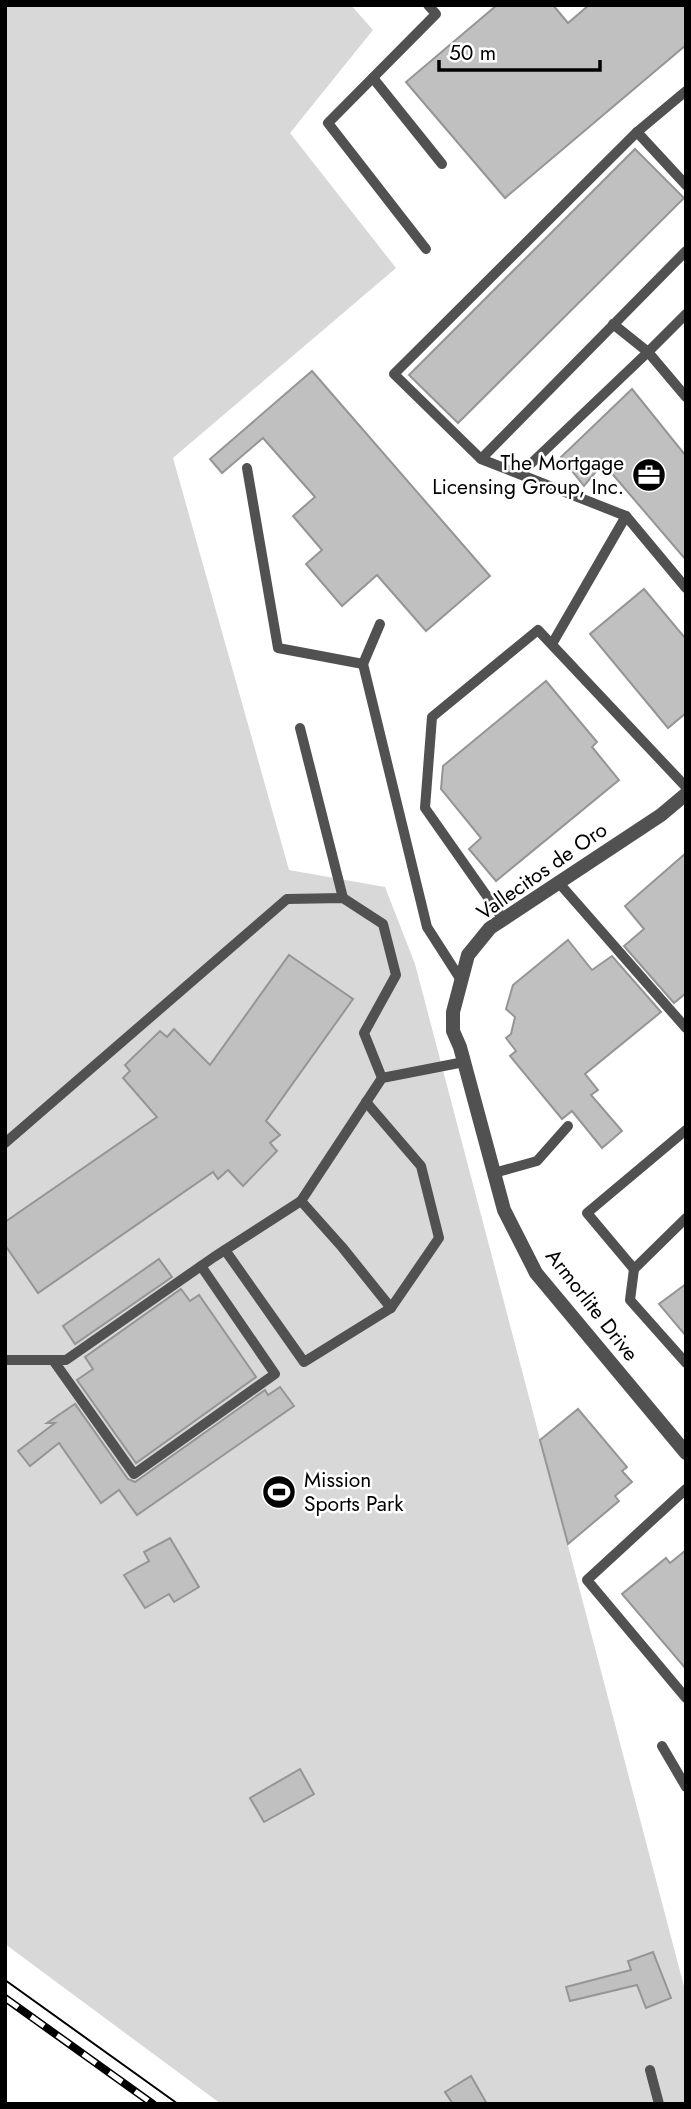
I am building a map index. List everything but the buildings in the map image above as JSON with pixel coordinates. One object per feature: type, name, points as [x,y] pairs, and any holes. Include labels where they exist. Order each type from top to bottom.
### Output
[{"type":"street","name":"Vallecitos de Oro","points":[[460,1047],[453,1031],[453,1012],[461,980],[468,956],[490,928],[661,815],[686,794]]},
{"type":"street","name":"Armorlite Drive","points":[[460,1047],[504,1210],[536,1273],[686,1453]]},
{"type":"lane","points":[[428,5],[436,14]]},
{"type":"lane","points":[[426,249],[328,123],[447,5]]},
{"type":"lane","points":[[373,78],[442,164]]},
{"type":"lane","points":[[686,91],[637,132],[394,374],[481,459],[626,516],[686,588]]},
{"type":"lane","points":[[637,132],[686,185]]},
{"type":"lane","points":[[481,459],[686,251]]},
{"type":"lane","points":[[520,474],[686,314]]},
{"type":"lane","points":[[613,324],[648,352],[686,397]]},
{"type":"lane","points":[[247,468],[278,648],[363,664]]},
{"type":"lane","points":[[552,644],[626,516]]},
{"type":"lane","points":[[380,624],[363,664],[427,927],[461,980]]},
{"type":"lane","points":[[503,919],[425,808],[432,718],[538,630],[686,787]]},
{"type":"lane","points":[[300,728],[343,898]]},
{"type":"lane","points":[[559,883],[686,1028]]},
{"type":"lane","points":[[5,1143],[287,899],[343,898],[383,924],[397,975],[364,1033],[382,1078]]},
{"type":"lane","points":[[5,1360],[66,1360],[201,1266],[301,1201],[382,1078],[464,1062]]},
{"type":"lane","points":[[225,1250],[304,1362],[391,1308],[439,1238],[421,1166],[366,1102]]},
{"type":"lane","points":[[494,1173],[537,1161],[568,1126]]},
{"type":"lane","points":[[634,1269],[587,1213],[686,1130]]},
{"type":"lane","points":[[301,1201],[391,1308]]},
{"type":"lane","points":[[686,1218],[634,1269],[630,1300],[686,1363]]},
{"type":"lane","points":[[53,1360],[134,1474],[275,1374],[201,1266]]},
{"type":"lane","points":[[686,1489],[587,1580],[686,1698]]},
{"type":"lane","points":[[662,1746],[686,1787]]},
{"type":"lane","points":[[650,2070],[659,2104]]},
{"type":"shaded area","name":"Mission Sports Park","points":[[5,5],[351,5],[373,30],[290,133],[396,268],[173,458],[289,870],[385,887],[415,964],[686,1994],[686,2104],[221,2104],[5,1944]]},
{"type":"tram line","points":[[5,1980],[178,2104]]},
{"type":"railway","points":[[5,1998],[153,2104]]},
{"type":"place","name":"The Mortgage Licensing Group, Inc.","points":[[649,475]]},
{"type":"place","name":"Mission Sports Park","points":[[279,1492]]}]
